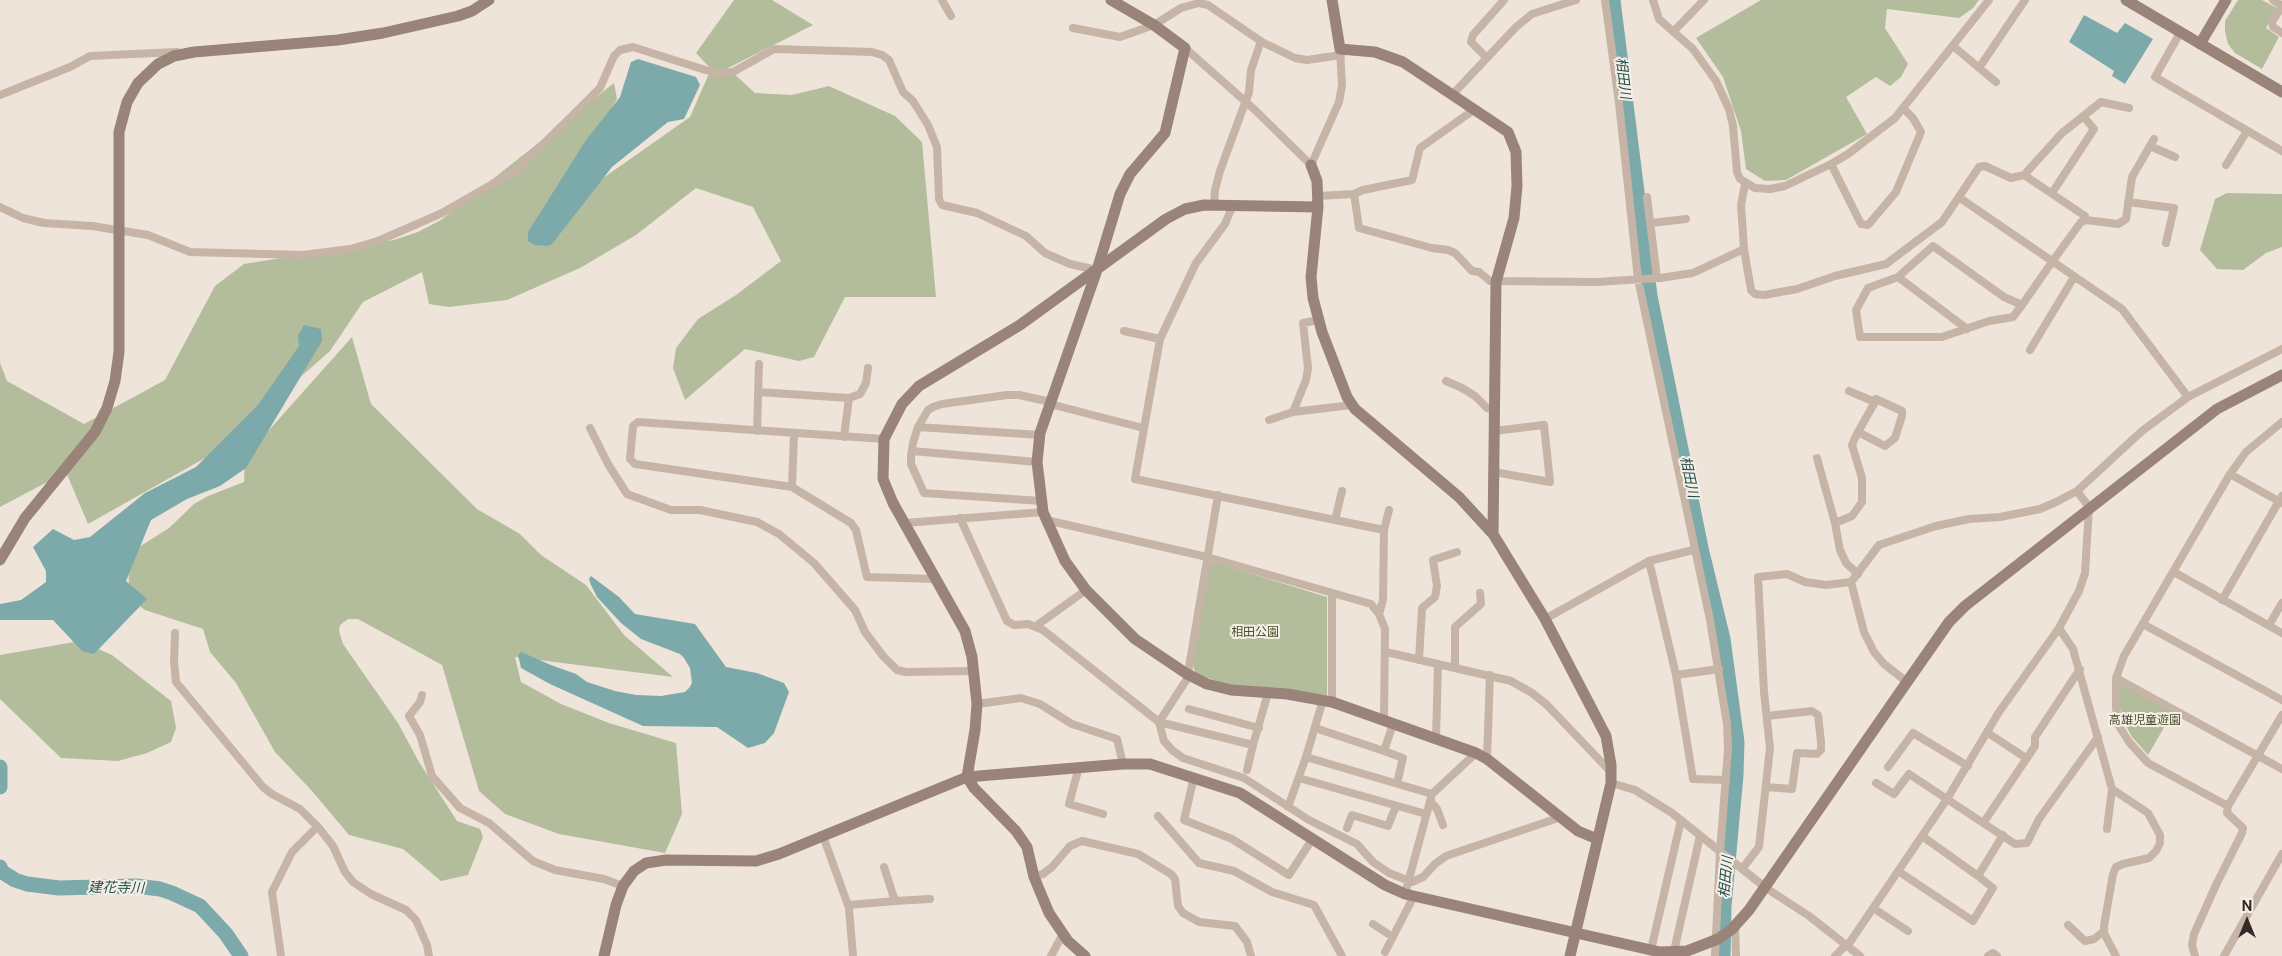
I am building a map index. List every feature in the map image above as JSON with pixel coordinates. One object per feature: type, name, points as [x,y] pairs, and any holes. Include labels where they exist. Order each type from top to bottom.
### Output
[{"type":"street","points":[[0,95],[70,67],[90,56],[194,52],[338,40],[383,33],[458,16],[472,11],[489,0]]},
{"type":"street","points":[[942,0],[951,16]]},
{"type":"street","points":[[1111,0],[1154,25],[1185,48],[1245,101],[1311,165],[1317,181],[1318,202],[1311,277],[1313,298],[1318,320],[1347,397],[1352,405],[1459,497],[1493,534],[1545,619],[1602,725],[1609,748],[1611,777],[1570,956]]},
{"type":"street","points":[[1311,165],[1339,102],[1342,85],[1341,52],[1332,0]]},
{"type":"street","points":[[1487,58],[1471,42],[1472,35],[1504,0]]},
{"type":"street","points":[[1453,94],[1532,14],[1576,0]]},
{"type":"street","points":[[1605,0],[1640,279],[1693,550],[1719,669],[1727,724],[1726,780],[1715,956]]},
{"type":"street","points":[[1653,0],[1659,19],[1693,49],[1716,81],[1730,109],[1737,172],[1740,179],[1755,188],[1785,186],[1831,164],[1882,129],[1903,108],[1990,0]]},
{"type":"street","points":[[1673,32],[1704,0]]},
{"type":"street","points":[[1980,68],[2025,0]]},
{"type":"street","points":[[2126,0],[2282,92]]},
{"type":"street","points":[[2200,44],[2226,0]]},
{"type":"street","points":[[2273,0],[2282,6],[2272,22],[2273,27],[2282,33]]},
{"type":"street","points":[[1073,28],[1120,37],[1154,25],[1181,8],[1200,3],[1208,5],[1260,41],[1295,58],[1307,60],[1341,52],[1375,52],[1403,62],[1508,132],[1516,152],[1517,186],[1514,218],[1496,282],[1493,534]]},
{"type":"street","points":[[2180,33],[2155,77],[2282,152]]},
{"type":"street","points":[[1214,205],[1215,190],[1220,171],[1250,92],[1250,70],[1260,41]]},
{"type":"street","points":[[1953,46],[1996,82]]},
{"type":"street","points":[[0,207],[23,218],[44,224],[120,230],[148,235],[175,248],[190,252],[303,255],[350,249],[378,241],[442,213],[517,170],[600,88],[614,56],[620,50],[633,47],[718,74],[734,72],[774,48],[872,52],[882,55],[889,60],[903,92],[913,100],[928,125],[938,147],[939,198],[942,205],[977,212],[1026,236],[1045,253],[1070,264],[1097,270]]},
{"type":"street","points":[[1185,48],[1165,133],[1130,174],[1120,194],[1097,270],[1040,435],[1036,462],[1043,511],[1066,561],[1086,590],[1135,639],[1187,674],[1207,684],[1231,690],[1268,692],[1327,701],[1476,753],[1487,759],[1578,831],[1597,839]]},
{"type":"street","points":[[0,560],[25,518],[95,432],[107,408],[115,380],[119,352],[120,132],[127,102],[138,82],[158,64],[174,56],[194,52]]},
{"type":"street","points":[[1746,184],[1741,205],[1744,249],[1751,290],[1755,294],[1764,295],[1797,289],[1835,276],[1886,264],[1942,222],[1980,167],[1985,166],[2011,178],[2024,175],[2062,132],[2105,101],[2129,108]]},
{"type":"street","points":[[1831,164],[1860,224],[1868,225],[1896,192],[1921,132],[1913,118],[1903,108]]},
{"type":"street","points":[[1085,956],[1062,934],[1049,914],[1034,877],[1032,862],[1021,839],[974,788],[967,776],[975,730],[977,704],[965,631],[893,503],[883,479],[884,439],[902,404],[919,386],[1020,325],[1166,219],[1195,206],[1318,202],[1412,180],[1420,148],[1475,109]]},
{"type":"street","points":[[2052,193],[2094,129],[2083,116]]},
{"type":"street","points":[[2226,165],[2247,131]]},
{"type":"street","points":[[2022,305],[2004,297],[1933,246],[1898,277],[1868,288],[1856,310],[1860,338],[1942,338],[1967,329],[2013,317],[2022,305],[2081,222],[2086,220],[2122,222],[2126,219],[2132,177],[2154,139]]},
{"type":"street","points":[[2150,146],[2175,157]]},
{"type":"street","points":[[2024,175],[2085,216],[2086,220]]},
{"type":"street","points":[[1354,194],[1359,228],[1425,247],[1448,250],[1455,253],[1472,271],[1479,272],[1490,281],[1496,282],[1640,279],[1693,273],[1744,249]]},
{"type":"street","points":[[1648,197],[1655,278]]},
{"type":"street","points":[[1960,198],[2122,310],[2188,397]]},
{"type":"street","points":[[2128,202],[2174,208],[2166,243]]},
{"type":"street","points":[[1233,205],[1225,224],[1196,263],[1160,339],[1135,479],[1218,494],[1384,530]]},
{"type":"street","points":[[1651,223],[1686,219]]},
{"type":"street","points":[[1898,277],[1967,329]]},
{"type":"street","points":[[2030,350],[2074,277]]},
{"type":"street","points":[[1293,412],[1306,380],[1308,368],[1303,323],[1318,320]]},
{"type":"street","points":[[1124,331],[1160,339]]},
{"type":"street","points":[[1742,869],[1760,847],[1770,748],[1758,577],[1787,574],[1805,582],[1826,586],[1851,582],[1874,550],[1885,542],[1936,526],[2040,509],[2077,491],[2142,431],[2188,397],[2282,349]]},
{"type":"street","points":[[757,430],[759,364]]},
{"type":"street","points":[[758,392],[849,398],[860,394],[866,383],[868,368]]},
{"type":"street","points":[[604,956],[616,905],[623,886],[634,871],[656,861],[756,860],[778,854],[967,776],[1123,764],[1150,764],[1240,793],[1385,885],[1410,895],[1574,934],[1651,950],[1674,951],[1686,954],[1717,940],[1734,927],[1766,888],[1907,682],[1950,622],[1965,606],[2088,507],[2217,409],[2282,375]]},
{"type":"street","points":[[1446,380],[1475,396],[1486,408],[1494,410]]},
{"type":"street","points":[[1849,391],[1874,402]]},
{"type":"street","points":[[1143,428],[1019,395],[1007,394],[942,404],[928,410],[918,427],[912,451],[912,464],[924,493],[1043,511],[1207,557],[1332,595],[1366,602],[1379,614],[1385,629],[1389,722],[1384,751]]},
{"type":"street","points":[[844,437],[849,398]]},
{"type":"street","points":[[1835,523],[1852,516],[1862,502],[1862,478],[1852,445],[1858,432],[1874,402],[1876,399],[1902,411],[1895,438],[1885,446],[1858,432]]},
{"type":"street","points":[[1268,420],[1293,412],[1352,405]]},
{"type":"street","points":[[884,439],[638,422],[633,426],[630,459],[635,464],[792,487],[851,523],[856,530],[867,577],[936,579]]},
{"type":"street","points":[[2228,806],[2148,763],[2129,742],[2119,726],[2116,708],[2116,678],[2124,656],[2230,474],[2246,452],[2282,422]]},
{"type":"street","points":[[1494,431],[1544,425],[1550,482],[1494,472]]},
{"type":"street","points":[[918,427],[1040,435]]},
{"type":"street","points":[[590,428],[608,464],[627,494],[671,510],[700,510],[757,522],[779,534],[814,563],[855,610],[865,632],[883,656],[897,670],[906,672],[973,671]]},
{"type":"street","points":[[792,487],[794,433]]},
{"type":"street","points":[[912,451],[1036,462]]},
{"type":"street","points":[[1817,458],[1835,523],[1840,550],[1846,562],[1858,574]]},
{"type":"street","points":[[2222,600],[2281,500],[2230,474]]},
{"type":"street","points":[[1335,520],[1342,491]]},
{"type":"street","points":[[1835,956],[1847,945],[1947,799],[2025,673],[2059,628],[2079,591],[2085,574],[2088,507],[2077,491]]},
{"type":"street","points":[[1218,494],[1187,679],[1159,722],[1164,740],[1183,758],[1240,776],[1309,820],[1357,844],[1373,862],[1389,873],[1408,881],[1417,881],[1446,856],[1561,817]]},
{"type":"street","points":[[1379,614],[1383,600],[1384,530],[1389,510]]},
{"type":"street","points":[[905,523],[1043,511]]},
{"type":"street","points":[[960,518],[1006,621],[1014,625],[1028,624],[1036,626],[1159,722],[1253,745]]},
{"type":"street","points":[[1545,619],[1649,561],[1693,550]]},
{"type":"street","points":[[1419,660],[1422,608],[1435,597],[1437,586],[1432,560],[1457,552]]},
{"type":"street","points":[[1649,561],[1676,674],[1693,779],[1726,780]]},
{"type":"street","points":[[2174,572],[2282,633]]},
{"type":"street","points":[[1851,582],[1864,632],[1874,652],[1884,664],[1907,682]]},
{"type":"street","points":[[1036,626],[1086,590]]},
{"type":"street","points":[[1455,668],[1455,627],[1481,604],[1480,593]]},
{"type":"street","points":[[1288,807],[1315,728],[1327,701],[1332,595]]},
{"type":"street","points":[[2269,625],[2282,603]]},
{"type":"street","points":[[2143,624],[2282,700]]},
{"type":"street","points":[[2059,628],[2074,649],[2112,788],[2107,829]]},
{"type":"street","points":[[175,633],[174,661],[176,682],[263,787],[300,809],[318,827],[333,846],[345,872],[352,882],[371,894],[406,910],[416,920],[427,945],[429,956]]},
{"type":"street","points":[[1386,652],[1490,675],[1511,681],[1532,693],[1611,777],[1681,820],[1766,888],[1860,956]]},
{"type":"street","points":[[1436,739],[1438,664]]},
{"type":"street","points":[[1676,674],[1719,669]]},
{"type":"street","points":[[1984,822],[2035,746],[2035,737],[2080,669]]},
{"type":"street","points":[[1487,759],[1490,675]]},
{"type":"street","points":[[2116,678],[2282,769]]},
{"type":"street","points":[[1247,770],[1268,692]]},
{"type":"street","points":[[422,695],[420,702],[409,716],[420,735],[432,776],[460,808],[489,823],[533,861],[555,870],[604,879],[623,886]]},
{"type":"street","points":[[977,704],[1021,698],[1040,704],[1072,724],[1117,739],[1123,764]]},
{"type":"street","points":[[1189,709],[1258,728]]},
{"type":"street","points":[[1766,788],[1792,789],[1797,753],[1817,754],[1821,750],[1818,715],[1812,711],[1767,716]]},
{"type":"street","points":[[2196,956],[2192,945],[2194,934],[2242,833],[2243,828],[2227,813],[2228,806],[2282,715]]},
{"type":"street","points":[[1315,728],[1403,758],[1397,783]]},
{"type":"street","points":[[1888,767],[1913,733],[1968,766]]},
{"type":"street","points":[[1988,733],[2026,758]]},
{"type":"street","points":[[1876,783],[1894,794],[1910,774],[2015,844],[2027,842],[2044,812],[2098,738]]},
{"type":"street","points":[[1385,952],[1410,895],[1408,881],[1431,797],[1476,753]]},
{"type":"street","points":[[1306,757],[1397,783],[1431,797],[1443,825]]},
{"type":"street","points":[[1079,767],[1069,804],[1103,814]]},
{"type":"street","points":[[1194,777],[1184,820],[1232,839],[1289,875],[1313,838]]},
{"type":"street","points":[[1299,778],[1426,814]]},
{"type":"street","points":[[2112,788],[2148,813],[2160,835],[2160,843],[2156,851],[2149,858],[2116,868],[2113,874],[2104,931],[2116,956]]},
{"type":"street","points":[[1347,828],[1352,815],[1388,826],[1396,806]]},
{"type":"street","points":[[1158,816],[1199,863],[1234,871],[1272,892],[1314,905],[1342,956]]},
{"type":"street","points":[[1651,950],[1681,820]]},
{"type":"street","points":[[281,956],[272,892],[292,852],[318,827]]},
{"type":"street","points":[[1978,876],[2003,835]]},
{"type":"street","points":[[823,836],[848,905],[853,956]]},
{"type":"street","points":[[1674,951],[1700,836]]},
{"type":"street","points":[[1898,871],[1973,920],[1993,888],[1922,836]]},
{"type":"street","points":[[1034,877],[1052,867],[1070,846],[1082,841],[1138,854],[1171,874],[1175,879],[1178,906],[1183,914],[1199,922],[1235,926],[1247,942],[1251,956]]},
{"type":"street","points":[[2224,956],[2282,854]]},
{"type":"street","points":[[884,867],[895,901]]},
{"type":"street","points":[[848,905],[930,900]]},
{"type":"street","points":[[1873,908],[1908,931]]},
{"type":"street","points":[[1373,924],[1393,936]]},
{"type":"street","points":[[2068,925],[2085,941],[2094,939],[2104,931]]},
{"type":"street","points":[[1734,927],[1736,956]]},
{"type":"street","points":[[1051,956],[1062,934]]},
{"type":"street","points":[[1988,956],[1993,953],[1997,956]]},
{"type":"green space","points":[[734,0],[772,0],[813,25],[728,68],[755,93],[792,95],[829,86],[895,116],[922,142],[936,297],[845,297],[814,357],[799,361],[745,349],[685,400],[673,368],[676,348],[698,319],[736,295],[781,261],[753,207],[696,188],[636,235],[580,268],[507,300],[449,307],[429,304],[422,272],[363,302],[330,351],[214,453],[88,524],[66,472],[0,507],[0,363],[7,381],[84,424],[165,380],[215,286],[244,264],[394,240],[418,232],[441,220],[614,83],[617,99],[539,223],[690,117],[711,69],[696,53]]},
{"type":"green space","points":[[1761,0],[1979,0],[1973,8],[1959,18],[1887,9],[1885,28],[1908,64],[1901,77],[1890,86],[1876,77],[1846,97],[1867,134],[1786,180],[1765,181],[1746,169],[1741,131],[1723,77],[1696,38]]},
{"type":"green space","points":[[2238,0],[2262,0],[2277,8],[2266,28],[2279,37],[2262,69],[2235,53],[2228,44],[2225,21]]},
{"type":"green space","points":[[2227,193],[2282,194],[2282,247],[2266,253],[2243,270],[2217,269],[2200,250],[2215,199]]},
{"type":"green space","points":[[352,337],[371,404],[477,509],[520,534],[541,555],[586,585],[624,635],[673,677],[515,657],[521,682],[561,704],[609,723],[676,743],[682,814],[665,853],[559,834],[505,814],[479,791],[442,665],[358,619],[348,619],[340,625],[339,631],[343,644],[398,723],[419,762],[457,821],[480,829],[483,837],[468,875],[441,881],[403,849],[349,835],[312,791],[275,752],[236,683],[210,652],[203,629],[145,610],[138,605],[129,586],[128,554],[169,528],[194,504],[208,496],[244,482],[245,457]]},
{"type":"green space","name":"相田公園","points":[[1213,562],[1327,597],[1327,695],[1227,685],[1195,673],[1192,661],[1209,565]]},
{"type":"green space","points":[[80,641],[112,655],[171,701],[176,728],[171,742],[147,753],[118,761],[61,758],[0,699],[0,655]]},
{"type":"green space","name":"高雄児童遊園","points":[[2121,684],[2173,712],[2148,755],[2132,737],[2124,722],[2119,705],[2118,687]]},
{"type":"water","points":[[2084,15],[2117,33],[2125,23],[2153,39],[2125,84],[2112,76],[2114,71],[2069,42]]},
{"type":"water","points":[[638,59],[696,77],[700,85],[684,119],[668,122],[612,167],[552,244],[548,246],[534,245],[528,241],[528,232],[586,140],[620,97],[631,62]]},
{"type":"water","points":[[304,325],[321,329],[322,341],[246,468],[220,486],[187,499],[151,520],[126,581],[147,599],[94,654],[82,651],[53,620],[0,620],[0,604],[21,600],[46,582],[46,571],[33,547],[53,529],[74,540],[90,537],[145,493],[196,467],[258,405],[299,346],[298,336]]},
{"type":"water","points":[[591,576],[619,597],[635,614],[695,624],[726,667],[757,673],[784,683],[789,692],[774,733],[765,743],[748,748],[717,727],[643,726],[550,684],[521,668],[518,655],[521,652],[576,674],[587,682],[615,691],[636,695],[661,696],[685,692],[689,688],[692,683],[690,668],[684,658],[680,654],[641,639],[621,623],[597,597],[589,579]]},
{"type":"waterway","name":"相田川","points":[[1613,0],[1650,296],[1701,548],[1723,639],[1737,742],[1736,775],[1724,906],[1723,956]]},
{"type":"waterway","name":"建花寺川","points":[[0,767],[0,787]]},
{"type":"waterway","name":"建花寺川","points":[[0,867],[2,872],[15,880],[27,884],[59,888],[136,886],[160,889],[172,893],[200,906],[226,934],[241,956]]}]
